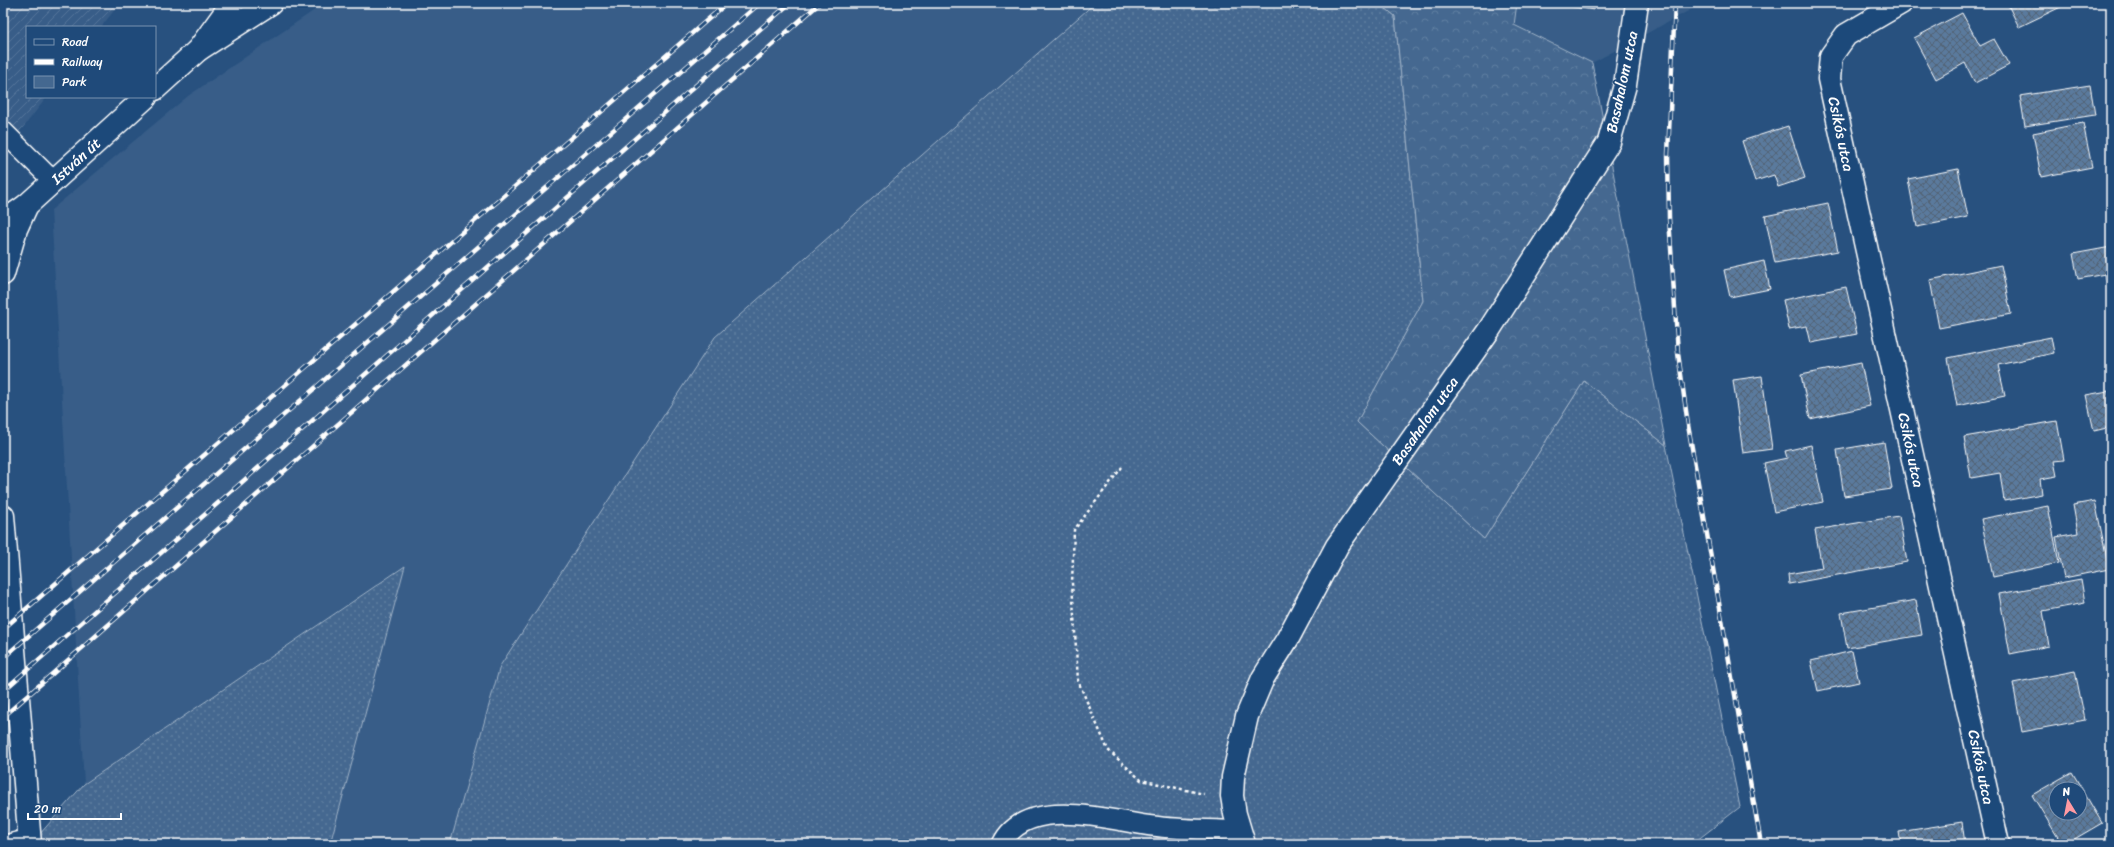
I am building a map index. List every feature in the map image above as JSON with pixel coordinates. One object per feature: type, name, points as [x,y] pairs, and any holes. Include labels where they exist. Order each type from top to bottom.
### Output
[{"type":"street","points":[[198,50],[232,3]]},
{"type":"street","points":[[156,88],[198,50],[271,3]]},
{"type":"street","name":"Basahalom utca","points":[[1241,837],[1232,796],[1237,754],[1247,716],[1263,678],[1288,638],[1337,546],[1489,330],[1609,142],[1625,85],[1637,3]]},
{"type":"street","name":"Csikós utca","points":[[1901,3],[1846,35],[1831,56],[1829,79],[1998,844]]},
{"type":"street","name":"István út","points":[[3,222],[27,205],[145,98]]},
{"type":"street","points":[[3,274],[16,229],[27,205]]},
{"type":"street","points":[[3,516],[23,842]]},
{"type":"lane","points":[[3,131],[53,181]]},
{"type":"lane","points":[[1002,844],[1016,826],[1031,818],[1053,815],[1092,816],[1154,826],[1241,837]]},
{"type":"path","points":[[1122,467],[1074,530],[1072,583],[1078,681],[1108,750],[1141,780],[1198,794],[1232,796]]},
{"type":"shaded area","points":[[3,3],[120,3],[102,26],[26,26],[26,98],[46,98],[3,153]]},
{"type":"shaded area","points":[[325,3],[1095,3],[715,337],[500,666],[450,844],[330,844],[404,566],[84,784],[51,210],[188,96]]},
{"type":"shaded area","points":[[1517,3],[1703,3],[1592,63],[1514,25]]},
{"type":"green space","points":[[1095,3],[1379,3],[1395,16],[1423,301],[1357,422],[1484,539],[1584,381],[1666,445],[1740,807],[1692,844],[450,844],[500,666],[715,337]]},
{"type":"green space","points":[[1379,3],[1517,3],[1514,25],[1592,63],[1666,445],[1584,381],[1484,539],[1357,422],[1423,301],[1395,16]]},
{"type":"green space","points":[[405,566],[330,844],[31,844],[84,784]]},
{"type":"building","points":[[1548,3],[1595,3],[1594,10]]},
{"type":"building","points":[[2007,3],[2069,3],[2019,27]]},
{"type":"building","points":[[1962,13],[1980,46],[1994,39],[2009,65],[1975,83],[1965,63],[1936,79],[1914,38]]},
{"type":"building","points":[[2090,85],[2095,115],[2025,126],[2020,96]]},
{"type":"building","points":[[2083,123],[2092,167],[2041,177],[2033,133]]},
{"type":"building","points":[[1788,126],[1805,178],[1778,187],[1774,175],[1755,181],[1742,141]]},
{"type":"building","points":[[1958,169],[1968,217],[1917,227],[1908,179]]},
{"type":"building","points":[[1828,203],[1838,251],[1775,263],[1765,216]]},
{"type":"building","points":[[2111,247],[2111,302],[2105,274],[2078,279],[2073,254]]},
{"type":"building","points":[[1764,261],[1770,289],[1730,297],[1724,270]]},
{"type":"building","points":[[2001,265],[2011,314],[1939,328],[1930,280]]},
{"type":"building","points":[[1846,287],[1857,334],[1811,343],[1807,326],[1789,329],[1783,300]]},
{"type":"building","points":[[2051,337],[2054,353],[1998,365],[2005,396],[1957,406],[1948,358]]},
{"type":"building","points":[[1861,363],[1870,406],[1810,419],[1801,375]]},
{"type":"building","points":[[1762,376],[1772,449],[1743,453],[1733,380]]},
{"type":"building","points":[[2108,391],[2111,401],[2111,427],[2094,431],[2086,395]]},
{"type":"building","points":[[2057,421],[2064,460],[2054,461],[2057,476],[2040,479],[2042,494],[2004,501],[2000,473],[1971,478],[1964,437]]},
{"type":"building","points":[[1884,442],[1892,489],[1844,496],[1837,450]]},
{"type":"building","points":[[1811,445],[1823,502],[1774,512],[1764,463],[1787,458],[1785,451]]},
{"type":"building","points":[[2095,501],[2109,569],[2064,578],[2056,537],[2078,533],[2073,505]]},
{"type":"building","points":[[2048,506],[2059,563],[1993,577],[1981,519]]},
{"type":"building","points":[[1899,516],[1907,562],[1789,584],[1788,574],[1822,568],[1815,530]]},
{"type":"building","points":[[2081,579],[2085,603],[2043,611],[2049,646],[2010,654],[1999,594]]},
{"type":"building","points":[[1916,600],[1922,635],[1847,648],[1841,613]]},
{"type":"building","points":[[1852,651],[1859,682],[1818,691],[1811,661]]},
{"type":"building","points":[[2075,671],[2085,720],[2022,732],[2013,683]]},
{"type":"building","points":[[2072,772],[2077,781],[2056,781]]},
{"type":"building","points":[[2048,786],[2048,821],[2088,821],[2088,799],[2102,823],[2066,844],[2062,844],[2032,795]]},
{"type":"building","points":[[1962,822],[1965,844],[1901,844],[1899,832]]},
{"type":"railway","points":[[3,629],[727,3]]},
{"type":"railway","points":[[3,658],[760,3]]},
{"type":"railway","points":[[3,691],[790,3]]},
{"type":"railway","points":[[3,717],[820,3]]},
{"type":"railway","points":[[1675,3],[1668,154],[1669,218],[1678,353],[1688,425],[1761,844]]}]
